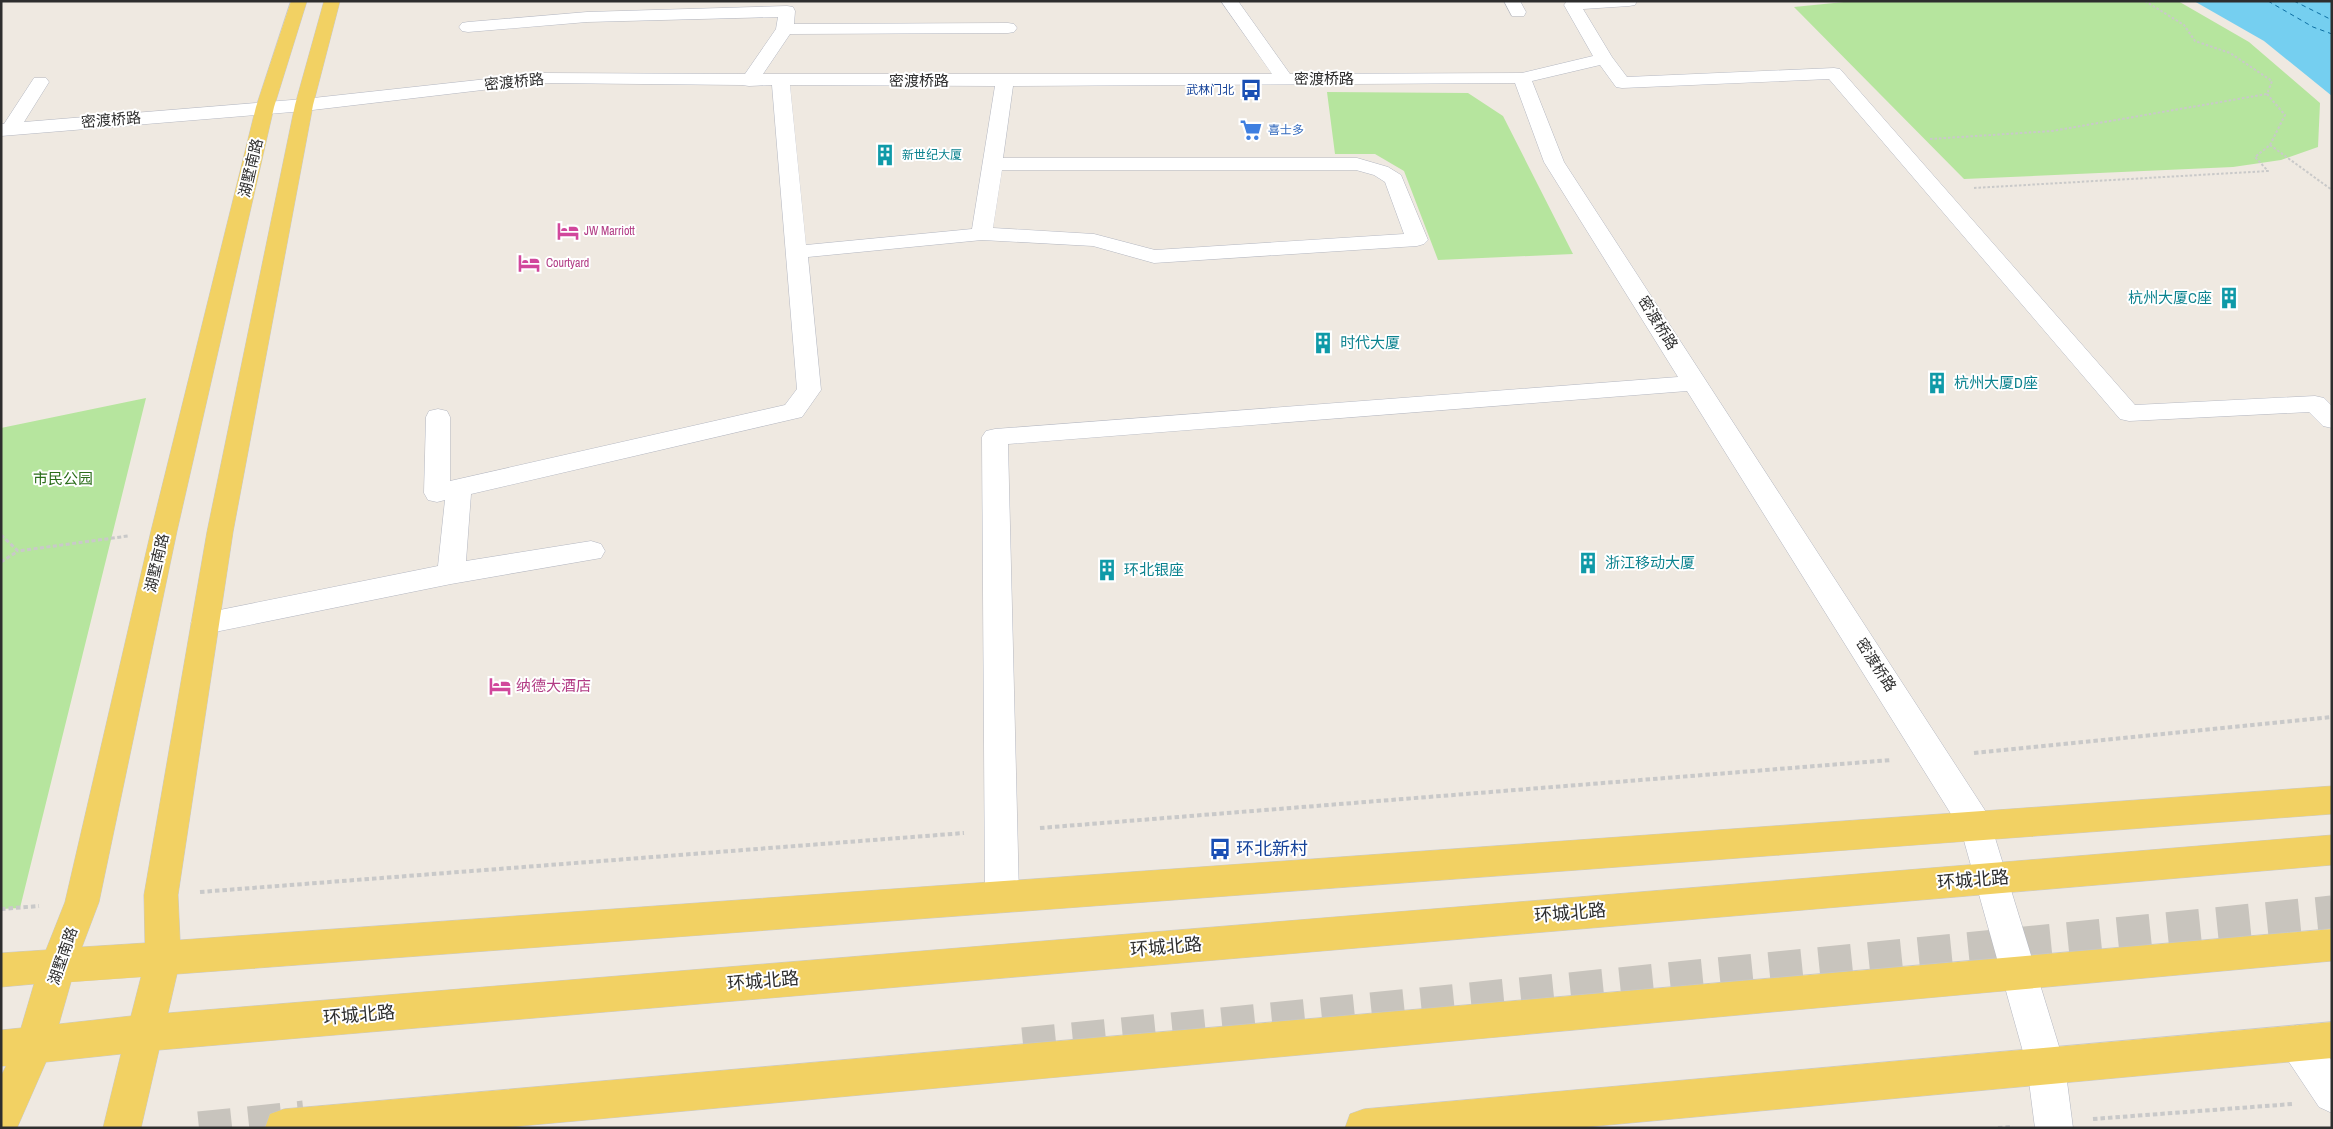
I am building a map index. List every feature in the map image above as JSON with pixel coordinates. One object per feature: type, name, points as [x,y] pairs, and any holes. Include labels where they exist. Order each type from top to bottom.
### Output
[{"type":"main road","name":"湖墅南路","points":[[1,1119],[18,1047],[58,965],[82,902],[164,531],[265,108],[299,1]]},
{"type":"main road","points":[[122,1128],[163,957],[160,895],[220,532],[304,105],[332,1]]},
{"type":"main road","points":[[1,970],[2332,800]]},
{"type":"main road","name":"环城北路","points":[[18,1047],[145,1033],[2332,850]]},
{"type":"main road","points":[[284,1128],[2332,945]]},
{"type":"main road","points":[[1364,1128],[2315,1041]]},
{"type":"street","points":[[1229,1],[1286,79]]},
{"type":"street","points":[[1629,1],[1572,5],[1604,59],[1622,83],[1834,73],[2129,413],[2316,404],[2332,420]]},
{"type":"street","points":[[468,27],[522,20],[630,13],[787,14],[1008,28]]},
{"type":"street","points":[[749,81],[787,14]]},
{"type":"street","points":[[1522,78],[1604,59]]},
{"type":"street","name":"密渡桥路","points":[[6,129],[304,105],[542,78],[749,81],[1522,78],[1554,162],[1935,757],[1976,825],[2046,1066],[2054,1125]]},
{"type":"street","points":[[438,417],[437,493],[793,411],[809,390],[781,81]]},
{"type":"street","points":[[982,234],[1005,81]]},
{"type":"street","points":[[6,129],[40,82]]},
{"type":"street","points":[[797,252],[982,234],[1094,240],[1154,257],[1417,240],[1394,178],[1381,171],[1357,164],[993,164]]},
{"type":"street","points":[[1002,896],[995,436],[1695,383]]},
{"type":"street","points":[[451,574],[459,488]]},
{"type":"street","points":[[205,623],[451,574],[591,551]]},
{"type":"street","points":[[2315,1041],[2332,1094]]},
{"type":"path","points":[[2145,1],[2184,25],[2195,41],[2230,53],[2272,81],[2267,94]]},
{"type":"path","points":[[1892,141],[2052,132],[2267,94]]},
{"type":"path","points":[[1936,191],[2268,171],[2255,157],[2270,145],[2285,115],[2267,94]]},
{"type":"path","points":[[2270,145],[2332,190]]},
{"type":"path","points":[[1,562],[18,551],[164,531]]},
{"type":"path","points":[[1,535],[18,551]]},
{"type":"path","points":[[160,895],[1935,757],[2332,717]]},
{"type":"path","points":[[1,909],[82,902]]},
{"type":"path","points":[[1998,1128],[2054,1125],[2294,1104]]},
{"type":"green space","points":[[1854,1],[2178,1],[2249,42],[2320,103],[2318,147],[2281,160],[2233,167],[1964,179],[1794,7]]},
{"type":"green space","points":[[1327,92],[1468,93],[1503,116],[1573,254],[1438,260],[1404,171],[1375,154],[1335,154]]},
{"type":"green space","name":"市民公园","points":[[146,398],[20,908],[1,909],[1,428]]},
{"type":"water","points":[[2194,1],[2332,1],[2332,96],[2264,41]]},
{"type":"ferry route","points":[[2268,1],[2313,27],[2332,34]]},
{"type":"ferry route","points":[[2294,1],[2332,20]]},
{"type":"tunnel","points":[[1023,1044],[2332,912]]},
{"type":"tunnel","points":[[199,1128],[304,1117]]},
{"type":"place","name":"武林门北","points":[[1251,90]]},
{"type":"place","name":"喜士多","points":[[1251,130]]},
{"type":"place","name":"新世纪大厦","points":[[885,155]]},
{"type":"place","name":"JW Marriott","points":[[568,231]]},
{"type":"place","name":"Courtyard","points":[[529,263]]},
{"type":"place","name":"杭州大厦C座","points":[[2229,298]]},
{"type":"place","name":"时代大厦","points":[[1323,343]]},
{"type":"place","name":"杭州大厦D座","points":[[1937,383]]},
{"type":"place","name":"浙江移动大厦","points":[[1588,563]]},
{"type":"place","name":"环北银座","points":[[1107,570]]},
{"type":"place","name":"纳德大酒店","points":[[500,686]]},
{"type":"place","name":"环北新村","points":[[1220,849]]}]
